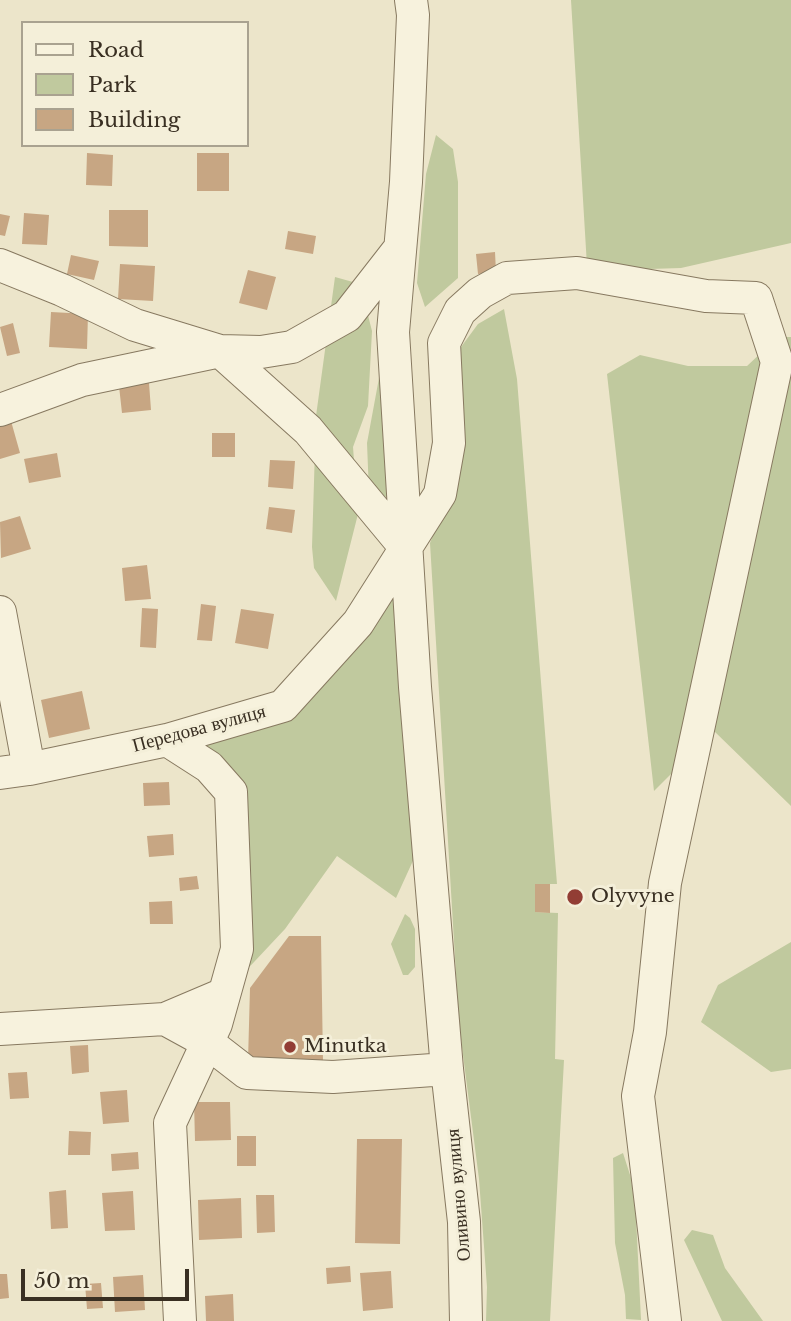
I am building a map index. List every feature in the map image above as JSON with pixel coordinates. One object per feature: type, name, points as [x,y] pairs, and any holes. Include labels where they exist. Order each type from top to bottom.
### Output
[{"type":"street","name":"Оливино вулиця","points":[[411,0],[413,15],[406,182],[393,332],[405,547],[447,1069],[464,1222],[466,1321]]},
{"type":"street","points":[[0,410],[82,380],[220,351],[261,352],[292,347],[347,316],[401,248]]},
{"type":"street","points":[[0,265],[135,324],[220,351],[308,430],[405,547]]},
{"type":"street","name":"Передова вулиця","points":[[14,771],[167,740],[283,706],[358,623],[440,494],[449,443],[444,343],[460,311],[480,293],[507,278],[577,273],[706,296],[756,298],[778,362],[664,883],[650,1032],[638,1096],[665,1321]]},
{"type":"street","points":[[0,612],[14,771]]},
{"type":"street","points":[[167,740],[209,767],[231,792],[237,949],[216,1024],[170,1123],[180,1321]]},
{"type":"street","points":[[0,1030],[165,1019],[224,994]]},
{"type":"street","points":[[165,1019],[207,1042],[247,1073],[333,1077],[447,1069]]},
{"type":"green space","points":[[571,0],[791,0],[791,243],[681,268],[618,270],[587,266]]},
{"type":"green space","points":[[436,135],[453,149],[458,182],[458,278],[425,307],[417,283],[426,174]]},
{"type":"green space","points":[[335,277],[360,284],[372,331],[368,406],[353,447],[358,514],[336,601],[314,568],[312,547],[316,416]]},
{"type":"green space","points":[[504,309],[517,379],[557,884],[535,884],[535,912],[558,913],[555,1059],[564,1060],[550,1321],[486,1321],[487,1287],[479,1179],[459,1024],[430,543],[452,487],[461,427],[461,347],[478,324]]},
{"type":"green space","points":[[778,337],[791,337],[791,806],[714,731],[654,791],[607,374],[640,355],[688,366],[747,366]]},
{"type":"green space","points":[[386,340],[391,498],[369,493],[367,443]]},
{"type":"green space","points":[[405,547],[427,830],[396,898],[337,856],[285,929],[224,994],[231,792],[167,740],[283,706]]},
{"type":"green space","points":[[405,914],[415,929],[415,967],[408,975],[403,975],[391,944]]},
{"type":"green space","points":[[791,942],[791,1069],[771,1072],[701,1022],[718,985]]},
{"type":"green space","points":[[623,1153],[631,1178],[636,1217],[641,1320],[626,1319],[625,1295],[615,1243],[613,1158]]},
{"type":"green space","points":[[692,1230],[713,1235],[725,1268],[763,1321],[722,1321],[684,1240]]},
{"type":"building","points":[[87,153],[113,155],[112,186],[86,185]]},
{"type":"building","points":[[197,153],[229,153],[229,191],[197,191]]},
{"type":"building","points":[[109,210],[148,210],[148,247],[109,246]]},
{"type":"building","points":[[24,213],[49,215],[47,245],[22,244]]},
{"type":"building","points":[[0,214],[10,216],[5,236],[0,235]]},
{"type":"building","points":[[288,231],[316,236],[313,254],[285,249]]},
{"type":"building","points":[[495,252],[496,272],[478,274],[476,254]]},
{"type":"building","points":[[71,255],[99,261],[94,280],[67,274]]},
{"type":"building","points":[[120,264],[155,266],[153,301],[118,299]]},
{"type":"building","points":[[248,270],[276,277],[267,310],[239,303]]},
{"type":"building","points":[[51,312],[88,314],[87,349],[49,347]]},
{"type":"building","points":[[13,323],[20,353],[7,356],[0,327]]},
{"type":"building","points":[[149,383],[151,410],[122,413],[119,386]]},
{"type":"building","points":[[11,421],[20,453],[0,459],[0,423]]},
{"type":"building","points":[[212,433],[235,433],[235,457],[212,457]]},
{"type":"building","points":[[57,453],[61,477],[29,483],[24,459]]},
{"type":"building","points":[[270,460],[295,461],[293,489],[268,487]]},
{"type":"building","points":[[269,507],[295,510],[292,533],[266,529]]},
{"type":"building","points":[[20,516],[31,549],[1,558],[0,522]]},
{"type":"building","points":[[147,565],[151,599],[125,601],[122,568]]},
{"type":"building","points":[[201,604],[216,606],[212,641],[197,640]]},
{"type":"building","points":[[142,608],[158,609],[156,648],[140,647]]},
{"type":"building","points":[[241,609],[274,614],[268,649],[235,643]]},
{"type":"building","points":[[82,691],[90,729],[49,738],[41,700]]},
{"type":"building","points":[[169,782],[170,805],[144,806],[143,783]]},
{"type":"building","points":[[173,834],[174,855],[149,857],[147,836]]},
{"type":"building","points":[[197,876],[199,889],[180,891],[179,878]]},
{"type":"building","points":[[535,884],[550,884],[550,913],[535,912]]},
{"type":"building","points":[[172,901],[173,924],[150,924],[149,902]]},
{"type":"building","points":[[289,936],[321,936],[323,1062],[248,1061],[250,988]]},
{"type":"building","points":[[88,1045],[89,1072],[72,1074],[70,1046]]},
{"type":"building","points":[[27,1072],[29,1098],[10,1099],[8,1073]]},
{"type":"building","points":[[127,1090],[129,1122],[103,1124],[100,1092]]},
{"type":"building","points":[[194,1102],[230,1102],[231,1140],[195,1141]]},
{"type":"building","points":[[69,1131],[91,1132],[90,1155],[68,1155]]},
{"type":"building","points":[[237,1136],[256,1136],[256,1166],[237,1166]]},
{"type":"building","points":[[357,1139],[402,1139],[400,1244],[355,1243]]},
{"type":"building","points":[[138,1152],[139,1169],[112,1171],[111,1154]]},
{"type":"building","points":[[66,1190],[68,1228],[51,1229],[49,1192]]},
{"type":"building","points":[[133,1191],[135,1230],[105,1231],[102,1193]]},
{"type":"building","points":[[256,1195],[274,1195],[275,1232],[257,1233]]},
{"type":"building","points":[[241,1198],[242,1238],[199,1240],[198,1200]]},
{"type":"building","points":[[350,1266],[351,1282],[327,1284],[326,1268]]},
{"type":"building","points":[[391,1271],[393,1308],[363,1311],[360,1273]]},
{"type":"building","points":[[0,1274],[7,1274],[9,1298],[0,1299]]},
{"type":"building","points":[[143,1275],[145,1310],[115,1312],[113,1277]]},
{"type":"building","points":[[101,1283],[103,1308],[87,1309],[85,1284]]},
{"type":"building","points":[[233,1294],[234,1321],[206,1321],[205,1296]]},
{"type":"place","name":"Olyvyne","points":[[575,897]]},
{"type":"place","name":"Minutka","points":[[290,1047]]}]
